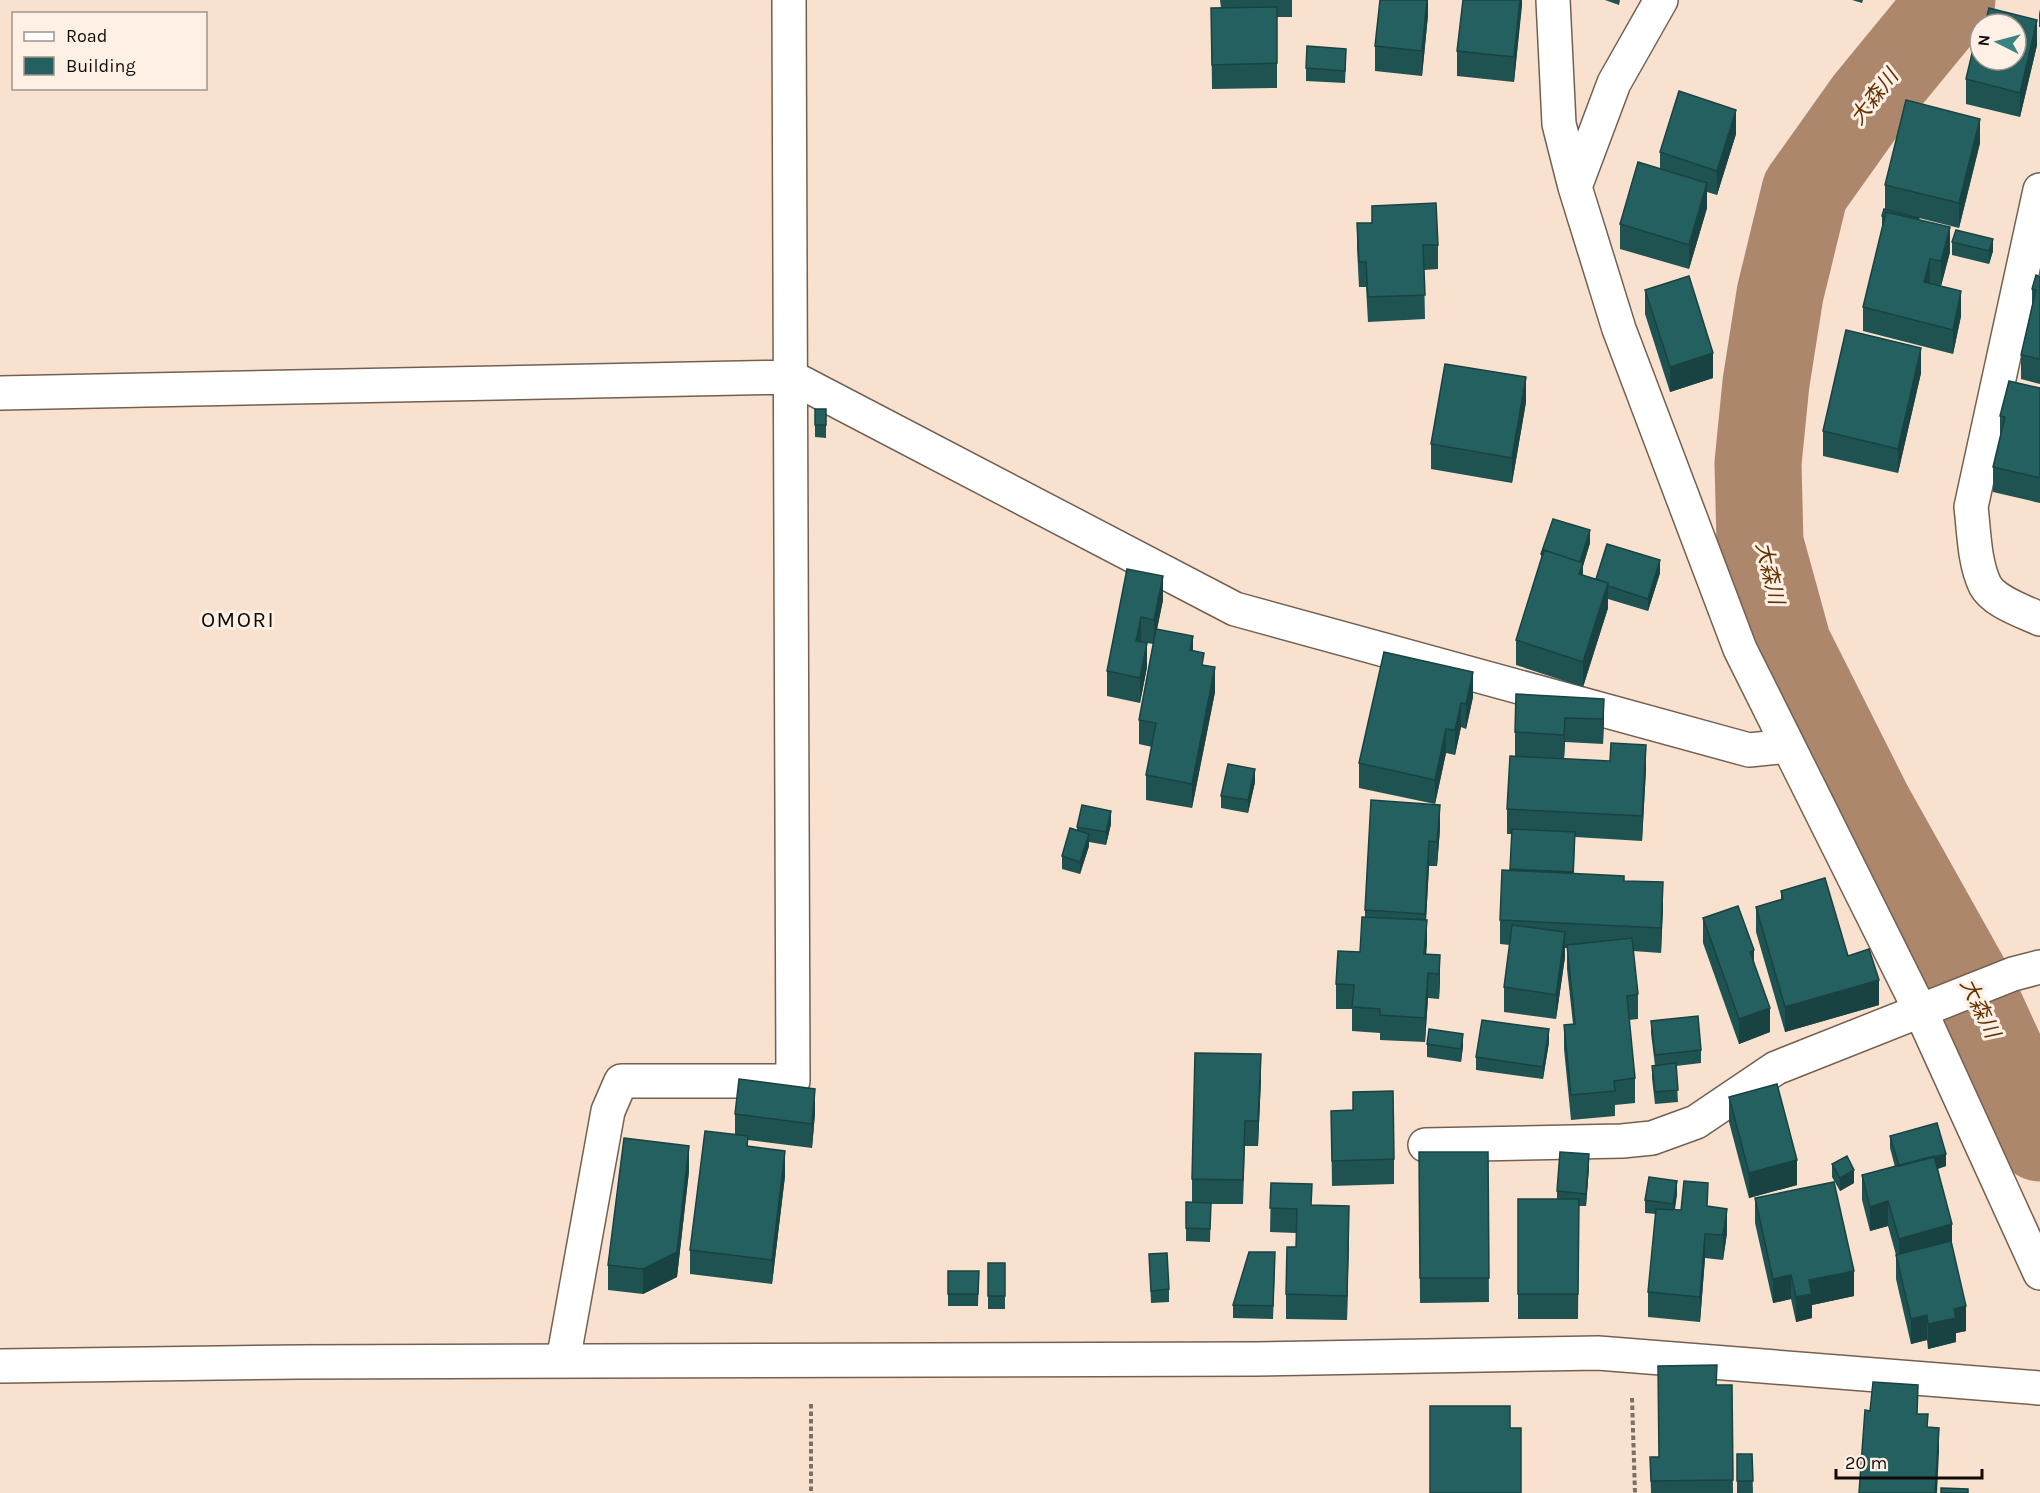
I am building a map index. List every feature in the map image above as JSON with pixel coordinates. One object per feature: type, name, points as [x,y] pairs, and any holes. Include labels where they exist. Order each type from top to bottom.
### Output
[{"type":"street","points":[[563,1361],[608,1111],[621,1081],[794,1081],[789,0]]},
{"type":"street","points":[[1553,0],[1559,124],[1575,187],[1619,329],[1740,649],[1921,1012],[2040,1273]]},
{"type":"street","points":[[1575,187],[1614,83],[1661,0]]},
{"type":"street","points":[[2040,190],[1971,507],[1976,552],[1986,586],[2003,601],[2040,619]]},
{"type":"street","points":[[0,393],[791,377],[1235,609],[1749,750],[1788,746]]},
{"type":"street","points":[[1425,1144],[1622,1142],[1652,1138],[1696,1122],[1776,1068],[2026,970]]},
{"type":"street","points":[[0,1366],[563,1361],[1256,1359],[1598,1353],[2040,1388]]},
{"type":"path","points":[[1631,1355],[1635,1493]]},
{"type":"path","points":[[810,1361],[811,1493]]},
{"type":"building","points":[[1380,0],[1427,0],[1422,51],[1375,46]]},
{"type":"building","points":[[1463,0],[1520,0],[1514,57],[1457,51]]},
{"type":"building","points":[[1277,7],[1277,63],[1212,65],[1211,8]]},
{"type":"building","points":[[1989,8],[2005,12],[1988,12]]},
{"type":"building","points":[[2028,18],[2037,20],[2028,59]]},
{"type":"building","points":[[1307,46],[1346,49],[1345,71],[1306,68]]},
{"type":"building","points":[[1968,70],[2025,72],[2020,93],[1966,79]]},
{"type":"building","points":[[1679,91],[1736,110],[1717,171],[1660,152]]},
{"type":"building","points":[[1906,100],[1980,119],[1959,203],[1885,185]]},
{"type":"building","points":[[1638,162],[1707,183],[1689,245],[1620,224]]},
{"type":"building","points":[[1436,203],[1438,245],[1423,245],[1425,295],[1368,297],[1366,262],[1359,262],[1357,223],[1372,223],[1372,206]]},
{"type":"building","points":[[1884,209],[1919,218],[1886,212],[1885,217],[1882,216]]},
{"type":"building","points":[[1886,212],[1950,227],[1941,261],[1930,259],[1924,282],[1961,291],[1953,330],[1863,307]]},
{"type":"building","points":[[1956,230],[1993,239],[1989,251],[1952,242]]},
{"type":"building","points":[[2036,275],[2040,277],[2040,359],[2021,355],[2036,290],[2032,289]]},
{"type":"building","points":[[1689,276],[1713,353],[1670,367],[1645,290]]},
{"type":"building","points":[[1846,330],[1921,348],[1898,449],[1823,431]]},
{"type":"building","points":[[1445,364],[1526,377],[1512,458],[1431,444]]},
{"type":"building","points":[[2009,381],[2040,388],[2040,478],[1993,467],[2005,417],[2000,416]]},
{"type":"building","points":[[815,409],[826,409],[826,425],[815,425]]},
{"type":"building","points":[[1553,519],[1590,530],[1580,562],[1544,550],[1543,555],[1541,554]]},
{"type":"building","points":[[1607,544],[1660,560],[1648,599],[1608,586],[1608,583],[1596,579]]},
{"type":"building","points":[[1544,550],[1583,563],[1579,574],[1608,583],[1583,662],[1516,640]]},
{"type":"building","points":[[1127,569],[1163,576],[1154,620],[1141,617],[1136,641],[1147,643],[1140,678],[1107,671]]},
{"type":"building","points":[[1156,629],[1193,636],[1190,650],[1204,653],[1202,665],[1215,667],[1192,784],[1146,775],[1156,723],[1139,720]]},
{"type":"building","points":[[1384,652],[1473,672],[1466,704],[1461,703],[1455,730],[1446,729],[1435,780],[1359,763]]},
{"type":"building","points":[[1516,694],[1604,699],[1603,719],[1565,718],[1564,735],[1515,732]]},
{"type":"building","points":[[1611,743],[1646,745],[1642,816],[1507,809],[1510,756],[1610,761]]},
{"type":"building","points":[[1228,764],[1255,769],[1248,800],[1221,796]]},
{"type":"building","points":[[1371,800],[1440,805],[1437,842],[1429,841],[1425,914],[1365,910]]},
{"type":"building","points":[[1082,805],[1111,811],[1106,832],[1077,827]]},
{"type":"building","points":[[1070,828],[1089,834],[1080,862],[1062,856]]},
{"type":"building","points":[[1512,829],[1575,832],[1573,872],[1510,869]]},
{"type":"building","points":[[1502,870],[1624,876],[1624,881],[1663,882],[1661,928],[1500,920]]},
{"type":"building","points":[[1825,878],[1848,956],[1869,949],[1879,980],[1785,1007],[1756,907],[1783,899],[1781,891]]},
{"type":"building","points":[[1738,906],[1754,950],[1750,952],[1770,1008],[1739,1019],[1703,918]]},
{"type":"building","points":[[1362,917],[1427,920],[1424,954],[1440,955],[1439,974],[1428,973],[1425,1018],[1380,1015],[1380,1009],[1352,1007],[1354,985],[1336,984],[1338,951],[1360,952]]},
{"type":"building","points":[[1512,925],[1565,932],[1556,995],[1504,987]]},
{"type":"building","points":[[1632,938],[1638,994],[1627,996],[1635,1078],[1614,1081],[1615,1091],[1571,1095],[1564,1025],[1575,1024],[1567,945]]},
{"type":"building","points":[[1698,1016],[1701,1050],[1655,1055],[1651,1021]]},
{"type":"building","points":[[1482,1020],[1549,1029],[1543,1067],[1476,1057]]},
{"type":"building","points":[[1429,1029],[1463,1034],[1461,1049],[1427,1044]]},
{"type":"building","points":[[1195,1053],[1261,1054],[1258,1121],[1245,1121],[1243,1180],[1192,1179]]},
{"type":"building","points":[[1676,1063],[1678,1090],[1655,1092],[1652,1066]]},
{"type":"building","points":[[739,1079],[815,1089],[812,1124],[735,1114]]},
{"type":"building","points":[[1777,1084],[1797,1160],[1749,1173],[1729,1097]]},
{"type":"building","points":[[1393,1091],[1394,1159],[1332,1161],[1331,1111],[1353,1110],[1353,1092]]},
{"type":"building","points":[[1937,1123],[1946,1154],[1899,1166],[1890,1136]]},
{"type":"building","points":[[705,1131],[748,1136],[747,1146],[785,1151],[772,1260],[690,1250]]},
{"type":"building","points":[[624,1138],[689,1146],[677,1252],[643,1269],[608,1265]]},
{"type":"building","points":[[1419,1152],[1488,1152],[1489,1278],[1420,1278]]},
{"type":"building","points":[[1560,1152],[1589,1154],[1586,1194],[1557,1191]]},
{"type":"building","points":[[1847,1156],[1854,1170],[1840,1178],[1832,1164]]},
{"type":"building","points":[[1934,1156],[1952,1224],[1899,1239],[1888,1201],[1870,1207],[1862,1175]]},
{"type":"building","points":[[1649,1177],[1677,1181],[1673,1204],[1645,1200]]},
{"type":"building","points":[[1684,1181],[1708,1183],[1707,1206],[1727,1209],[1723,1235],[1705,1234],[1700,1297],[1648,1292],[1656,1209],[1681,1210]]},
{"type":"building","points":[[1834,1182],[1854,1271],[1809,1280],[1812,1294],[1796,1297],[1791,1275],[1773,1279],[1755,1198]]},
{"type":"building","points":[[1271,1183],[1312,1184],[1311,1205],[1349,1206],[1347,1296],[1286,1294],[1287,1247],[1296,1247],[1297,1209],[1270,1208]]},
{"type":"building","points":[[1518,1199],[1579,1199],[1578,1294],[1518,1294]]},
{"type":"building","points":[[1186,1202],[1211,1203],[1210,1229],[1186,1228]]},
{"type":"building","points":[[1951,1241],[1966,1306],[1954,1309],[1956,1318],[1928,1324],[1927,1315],[1911,1319],[1896,1255]]},
{"type":"building","points":[[1249,1252],[1275,1252],[1273,1306],[1233,1305]]},
{"type":"building","points":[[1167,1253],[1169,1289],[1151,1291],[1149,1254]]},
{"type":"building","points":[[988,1263],[1005,1263],[1005,1296],[988,1296]]},
{"type":"building","points":[[948,1271],[979,1271],[978,1294],[948,1294]]},
{"type":"building","points":[[1717,1365],[1716,1385],[1732,1385],[1733,1480],[1651,1481],[1650,1457],[1659,1457],[1658,1366]]},
{"type":"building","points":[[1873,1382],[1918,1385],[1917,1414],[1928,1414],[1927,1427],[1939,1428],[1935,1493],[1859,1493],[1865,1410],[1870,1411]]},
{"type":"building","points":[[1430,1406],[1510,1406],[1510,1428],[1521,1428],[1521,1493],[1430,1493]]},
{"type":"building","points":[[1737,1454],[1752,1454],[1753,1481],[1737,1481]]},
{"type":"building","points":[[1941,1488],[1968,1489],[1968,1493],[1941,1493]]},
{"type":"waterway","name":"大森川","points":[[1952,0],[1869,101],[1805,191],[1780,294],[1766,383],[1758,463],[1760,543],[1788,645],[1869,806],[1972,990],[2040,1138]]},
{"type":"district","name":"OMORI","points":[[238,619]]}]
